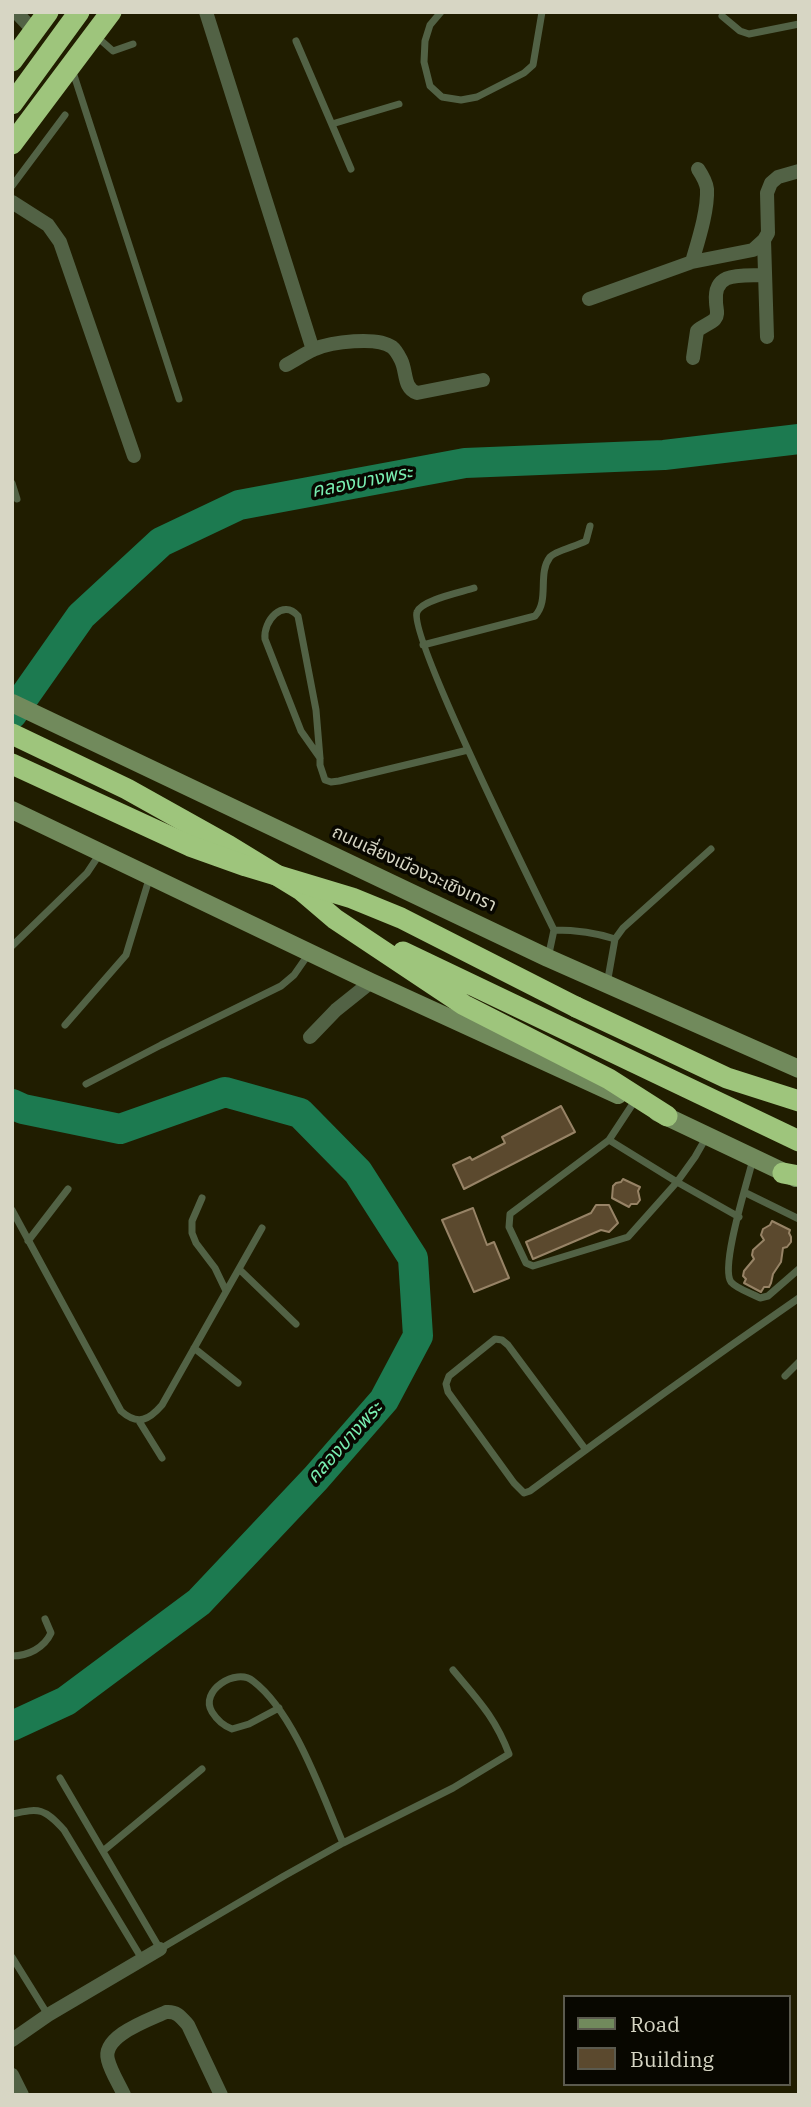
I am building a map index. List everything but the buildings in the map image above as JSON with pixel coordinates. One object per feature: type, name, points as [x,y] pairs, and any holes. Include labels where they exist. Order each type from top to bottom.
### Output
[{"type":"highway","points":[[12,61],[48,12]]},
{"type":"highway","points":[[12,104],[79,12]]},
{"type":"highway","points":[[12,144],[111,12]]},
{"type":"highway","points":[[12,734],[127,789],[219,840],[301,890],[335,919],[464,1005],[609,1079],[667,1116]]},
{"type":"highway","points":[[12,764],[190,846],[352,898],[389,913],[576,1007],[799,1111]]},
{"type":"highway","points":[[335,919],[799,1141]]},
{"type":"highway","points":[[727,1078],[799,1101]]},
{"type":"main road","name":"ถนนเลี่ยงเมืองฉะเชิงเทรา","points":[[12,703],[548,958],[799,1069]]},
{"type":"main road","points":[[12,810],[372,982],[793,1176]]},
{"type":"street","points":[[16,12],[34,32]]},
{"type":"street","points":[[206,12],[313,350]]},
{"type":"street","points":[[692,262],[707,190],[705,180],[698,169]]},
{"type":"street","points":[[589,299],[692,262],[753,250],[768,233],[767,193],[771,183],[778,177],[799,171]]},
{"type":"street","points":[[12,202],[48,225],[60,242],[134,456]]},
{"type":"street","points":[[764,240],[767,337]]},
{"type":"street","points":[[693,358],[697,331],[717,315],[715,298],[721,281],[729,277],[765,275]]},
{"type":"street","points":[[286,365],[313,350],[348,341],[379,343],[391,346],[402,363],[411,391],[417,393],[483,380]]},
{"type":"street","points":[[310,1037],[336,1010],[372,982]]},
{"type":"street","points":[[12,2040],[48,2015],[160,1949]]},
{"type":"street","points":[[124,2095],[107,2059],[110,2042],[166,2011],[173,2011],[181,2016],[188,2025],[221,2095]]},
{"type":"street","points":[[12,2075],[22,2095]]},
{"type":"lane","points":[[441,12],[430,25],[425,41],[424,62],[430,86],[442,97],[461,100],[477,97],[524,73],[533,65],[542,12]]},
{"type":"lane","points":[[722,16],[748,34],[799,24]]},
{"type":"lane","points":[[95,35],[113,51],[133,44]]},
{"type":"lane","points":[[296,41],[351,169]]},
{"type":"lane","points":[[71,66],[179,398]]},
{"type":"lane","points":[[332,124],[399,104]]},
{"type":"lane","points":[[12,186],[65,114]]},
{"type":"lane","points":[[12,483],[18,499]]},
{"type":"lane","points":[[423,645],[535,616],[542,605],[548,560],[552,554],[577,547],[586,541],[590,526]]},
{"type":"lane","points":[[474,588],[425,603],[415,615],[423,645],[468,750],[554,930],[548,958]]},
{"type":"lane","points":[[320,758],[301,731],[265,639],[264,630],[267,623],[279,610],[285,608],[293,610],[298,616],[316,710],[322,774],[325,780],[331,782],[468,750]]},
{"type":"lane","points":[[607,985],[615,939],[634,917],[711,849]]},
{"type":"lane","points":[[12,946],[87,873],[101,851]]},
{"type":"lane","points":[[65,1025],[126,955],[150,875]]},
{"type":"lane","points":[[554,930],[596,932],[615,939]]},
{"type":"lane","points":[[86,1084],[281,986],[295,975],[311,951]]},
{"type":"lane","points":[[634,1101],[609,1140],[510,1214],[509,1227],[526,1263],[533,1266],[628,1237],[677,1182],[707,1136]]},
{"type":"lane","points":[[609,1140],[738,1217]]},
{"type":"lane","points":[[753,1159],[729,1253],[727,1272],[731,1282],[760,1298],[768,1296],[799,1269]]},
{"type":"lane","points":[[28,1241],[68,1189]]},
{"type":"lane","points":[[746,1192],[799,1219]]},
{"type":"lane","points":[[202,1198],[192,1221],[192,1233],[196,1243],[215,1268],[226,1291]]},
{"type":"lane","points":[[12,1210],[121,1411],[130,1419],[139,1421],[153,1415],[162,1405],[262,1228]]},
{"type":"lane","points":[[239,1269],[296,1324]]},
{"type":"lane","points":[[586,1450],[502,1340],[495,1339],[449,1376],[446,1384],[448,1392],[524,1493],[530,1491],[586,1450],[679,1380],[799,1298]]},
{"type":"lane","points":[[194,1348],[238,1383]]},
{"type":"lane","points":[[785,1376],[799,1362]]},
{"type":"lane","points":[[139,1421],[162,1458]]},
{"type":"lane","points":[[12,1656],[29,1654],[48,1640],[51,1633],[46,1619]]},
{"type":"lane","points":[[60,1778],[160,1949],[343,1843],[453,1788],[509,1754],[492,1716],[453,1670]]},
{"type":"lane","points":[[279,1708],[250,1724],[232,1729],[219,1721],[211,1711],[209,1696],[216,1687],[233,1677],[243,1676],[252,1679],[279,1708],[293,1731],[343,1843]]},
{"type":"lane","points":[[103,1851],[202,1769]]},
{"type":"lane","points":[[12,1814],[35,1810],[46,1813],[59,1825],[143,1959]]},
{"type":"lane","points":[[12,1957],[48,2015]]},
{"type":"waterway","name":"คลองบางพระ","points":[[12,714],[81,616],[161,542],[239,505],[465,463],[664,455],[799,439]]},
{"type":"waterway","name":"คลองบางพระ","points":[[12,1104],[23,1109],[120,1129],[225,1092],[300,1113],[358,1172],[413,1258],[418,1336],[384,1400],[316,1478],[199,1602],[66,1701],[12,1726]]}]
